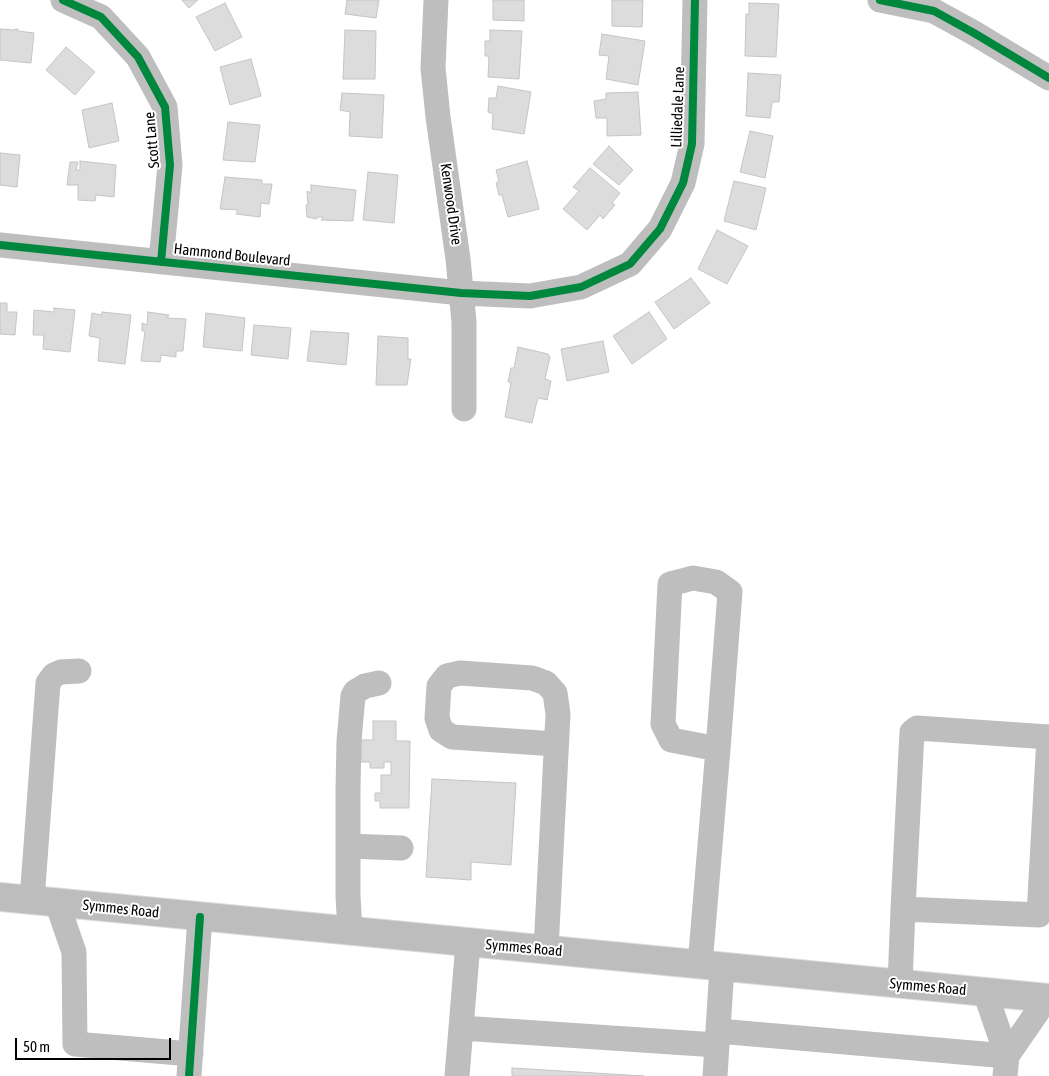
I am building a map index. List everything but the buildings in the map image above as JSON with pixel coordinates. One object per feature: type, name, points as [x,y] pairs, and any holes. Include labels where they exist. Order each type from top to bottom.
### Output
[{"type":"main road","name":"Symmes Road","points":[[0,897],[1048,998]]},
{"type":"street","name":"Scott Lane","points":[[63,0],[101,18],[107,24],[138,57],[165,107],[170,165],[161,262]]},
{"type":"street","name":"Kenwood Drive","points":[[436,0],[433,68],[458,259],[464,322],[464,409]]},
{"type":"street","name":"Lilliedale Lane","points":[[461,293],[530,296],[581,287],[630,264],[660,229],[683,183],[692,144],[695,0]]},
{"type":"street","points":[[880,0],[934,11],[1049,78]]},
{"type":"street","name":"Hammond Boulevard","points":[[0,245],[461,293]]},
{"type":"street","points":[[715,1076],[717,1038],[711,966],[718,749],[730,592],[716,582],[693,578],[670,584],[663,724],[671,740],[718,749]]},
{"type":"street","points":[[79,671],[61,672],[54,675],[48,682],[43,764],[44,901],[74,952],[75,1044],[190,1065],[200,917]]},
{"type":"street","points":[[546,950],[558,714],[554,692],[546,682],[532,678],[460,673],[447,676],[439,686],[437,718],[441,730],[452,737],[556,744]]},
{"type":"street","points":[[350,932],[348,846],[349,742],[353,696],[355,692],[365,686],[379,683]]},
{"type":"street","points":[[900,984],[903,909],[912,732],[917,728],[1049,737],[1044,915],[903,909]]},
{"type":"street","points":[[348,846],[401,848]]},
{"type":"street","points":[[457,1076],[468,943]]},
{"type":"street","points":[[985,992],[1006,1066]]},
{"type":"street","points":[[1006,1066],[1048,998]]},
{"type":"street","points":[[461,1028],[717,1038],[1006,1066]]},
{"type":"cycle path","points":[[63,0],[101,17],[138,57],[165,107],[170,165],[161,262]]},
{"type":"cycle path","points":[[0,245],[461,293],[530,296],[581,287],[630,264],[660,229],[683,183],[692,144],[695,0]]},
{"type":"cycle path","points":[[880,0],[934,11],[1049,78]]},
{"type":"cycle path","points":[[189,1076],[200,917]]}]
